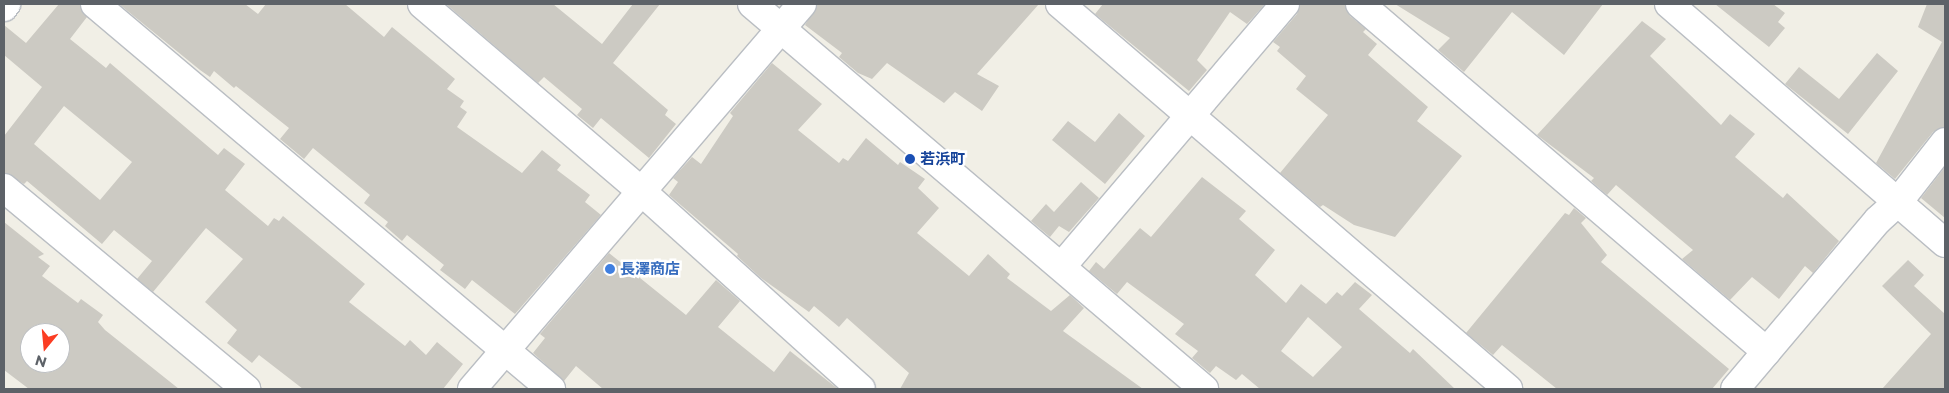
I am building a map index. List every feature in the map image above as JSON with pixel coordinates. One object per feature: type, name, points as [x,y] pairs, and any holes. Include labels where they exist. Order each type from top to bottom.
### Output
[{"type":"street","points":[[95,4],[551,389]]},
{"type":"street","points":[[422,4],[640,190],[861,389]]},
{"type":"street","points":[[752,4],[1062,266],[1204,389]]},
{"type":"street","points":[[472,389],[640,190],[802,4]]},
{"type":"street","points":[[1060,4],[1188,117],[1508,389]]},
{"type":"street","points":[[1062,266],[1285,4]]},
{"type":"street","points":[[1360,4],[1767,352]]},
{"type":"street","points":[[1669,4],[1945,243]]},
{"type":"street","points":[[1734,389],[1878,220],[1898,202],[1945,142]]},
{"type":"street","points":[[4,188],[246,389]]},
{"type":"building","points":[[59,4],[80,4],[87,17],[70,39],[106,68],[110,63],[218,155],[224,148],[245,164],[225,190],[268,226],[274,218],[279,221],[283,216],[365,284],[349,302],[405,346],[410,340],[426,355],[437,342],[463,364],[443,389],[303,389],[259,355],[252,363],[227,343],[237,330],[205,302],[243,259],[206,228],[153,292],[137,279],[152,261],[114,230],[102,244],[27,181],[24,184],[4,173],[4,136],[42,87],[4,55],[4,25],[26,43]],"holes":[[[64,106],[132,162],[100,200],[34,144]]]},
{"type":"building","points":[[119,4],[245,4],[258,14],[266,4],[345,4],[384,37],[392,27],[455,79],[447,89],[464,101],[460,107],[467,112],[457,127],[522,173],[542,150],[561,165],[557,170],[590,195],[585,202],[601,215],[515,314],[472,280],[465,289],[440,270],[444,265],[407,235],[402,241],[385,226],[388,222],[364,203],[370,195],[313,148],[304,159],[280,139],[289,128],[214,71],[210,77],[200,70]]},
{"type":"building","points":[[446,4],[553,4],[602,44],[633,4],[660,4],[613,63],[668,110],[665,115],[676,124],[649,158],[601,118],[593,128],[577,115],[582,109],[544,77],[538,83]]},
{"type":"building","points":[[817,4],[1039,4],[977,74],[999,86],[982,111],[955,92],[944,103],[887,63],[872,79],[858,73],[839,57],[842,53],[805,25]]},
{"type":"building","points":[[1103,4],[1265,4],[1247,24],[1230,12],[1197,60],[1207,70],[1189,91],[1095,14]]},
{"type":"building","points":[[1300,4],[1345,4],[1350,16],[1366,29],[1363,32],[1377,44],[1368,55],[1428,107],[1417,121],[1462,156],[1395,237],[1354,225],[1323,205],[1320,207],[1280,173],[1328,115],[1296,89],[1306,76],[1277,51],[1280,47],[1273,42],[1297,14]]},
{"type":"building","points":[[1395,4],[1603,4],[1564,55],[1512,12],[1464,72],[1438,50],[1450,38]]},
{"type":"building","points":[[1715,4],[1773,4],[1785,13],[1778,22],[1785,28],[1769,47]]},
{"type":"building","points":[[1927,4],[1945,4],[1945,127],[1933,132],[1895,179],[1876,163],[1942,42],[1918,27]]},
{"type":"building","points":[[1642,21],[1666,39],[1650,56],[1721,125],[1730,114],[1755,134],[1735,157],[1783,198],[1787,193],[1839,241],[1813,273],[1805,266],[1779,299],[1752,277],[1730,300],[1682,259],[1693,250],[1616,185],[1607,195],[1591,181],[1594,178],[1537,135]]},
{"type":"building","points":[[1877,53],[1898,71],[1848,134],[1785,84],[1799,67],[1839,99]]},
{"type":"building","points":[[772,63],[822,104],[798,130],[839,163],[843,158],[848,161],[866,138],[898,165],[900,162],[925,179],[918,188],[939,208],[917,233],[969,276],[988,254],[1010,274],[1007,278],[1051,311],[1070,295],[1084,308],[1063,331],[1143,389],[900,389],[909,373],[847,318],[839,327],[814,306],[809,312],[761,278],[737,256],[738,254],[669,195],[678,182],[673,178],[692,157],[701,164],[733,116],[730,113]]},
{"type":"building","points":[[1119,113],[1145,136],[1105,184],[1052,140],[1068,121],[1095,142]]},
{"type":"building","points":[[1945,167],[1945,218],[1921,198]]},
{"type":"building","points":[[1202,177],[1246,211],[1239,219],[1275,250],[1255,275],[1286,303],[1301,284],[1326,304],[1337,292],[1342,296],[1355,282],[1372,295],[1359,309],[1410,353],[1413,349],[1455,389],[1260,389],[1242,374],[1236,380],[1216,366],[1210,373],[1192,358],[1198,351],[1175,334],[1184,324],[1127,282],[1117,294],[1089,271],[1096,262],[1104,269],[1140,228],[1151,237]],"holes":[[[1308,317],[1342,347],[1313,377],[1281,351]]]},
{"type":"building","points":[[1081,182],[1099,198],[1069,232],[1059,226],[1050,237],[1031,221],[1046,204],[1054,212]]},
{"type":"building","points":[[1574,208],[1586,218],[1581,223],[1607,255],[1601,262],[1729,369],[1712,389],[1557,389],[1502,345],[1493,355],[1466,333],[1565,213],[1569,215]]},
{"type":"building","points":[[4,222],[44,254],[38,257],[50,266],[42,276],[78,303],[81,299],[103,315],[98,322],[105,330],[179,389],[29,389],[4,370]]},
{"type":"building","points":[[609,253],[686,315],[716,280],[740,301],[718,327],[774,372],[790,351],[838,389],[603,389],[576,366],[564,381],[533,353],[545,338],[540,334]]},
{"type":"building","points":[[1908,260],[1924,275],[1914,286],[1945,314],[1945,389],[1882,389],[1931,334],[1882,286]]},
{"type":"place","name":"若浜町","points":[[910,159]]},
{"type":"place","name":"長澤商店","points":[[610,269]]}]
